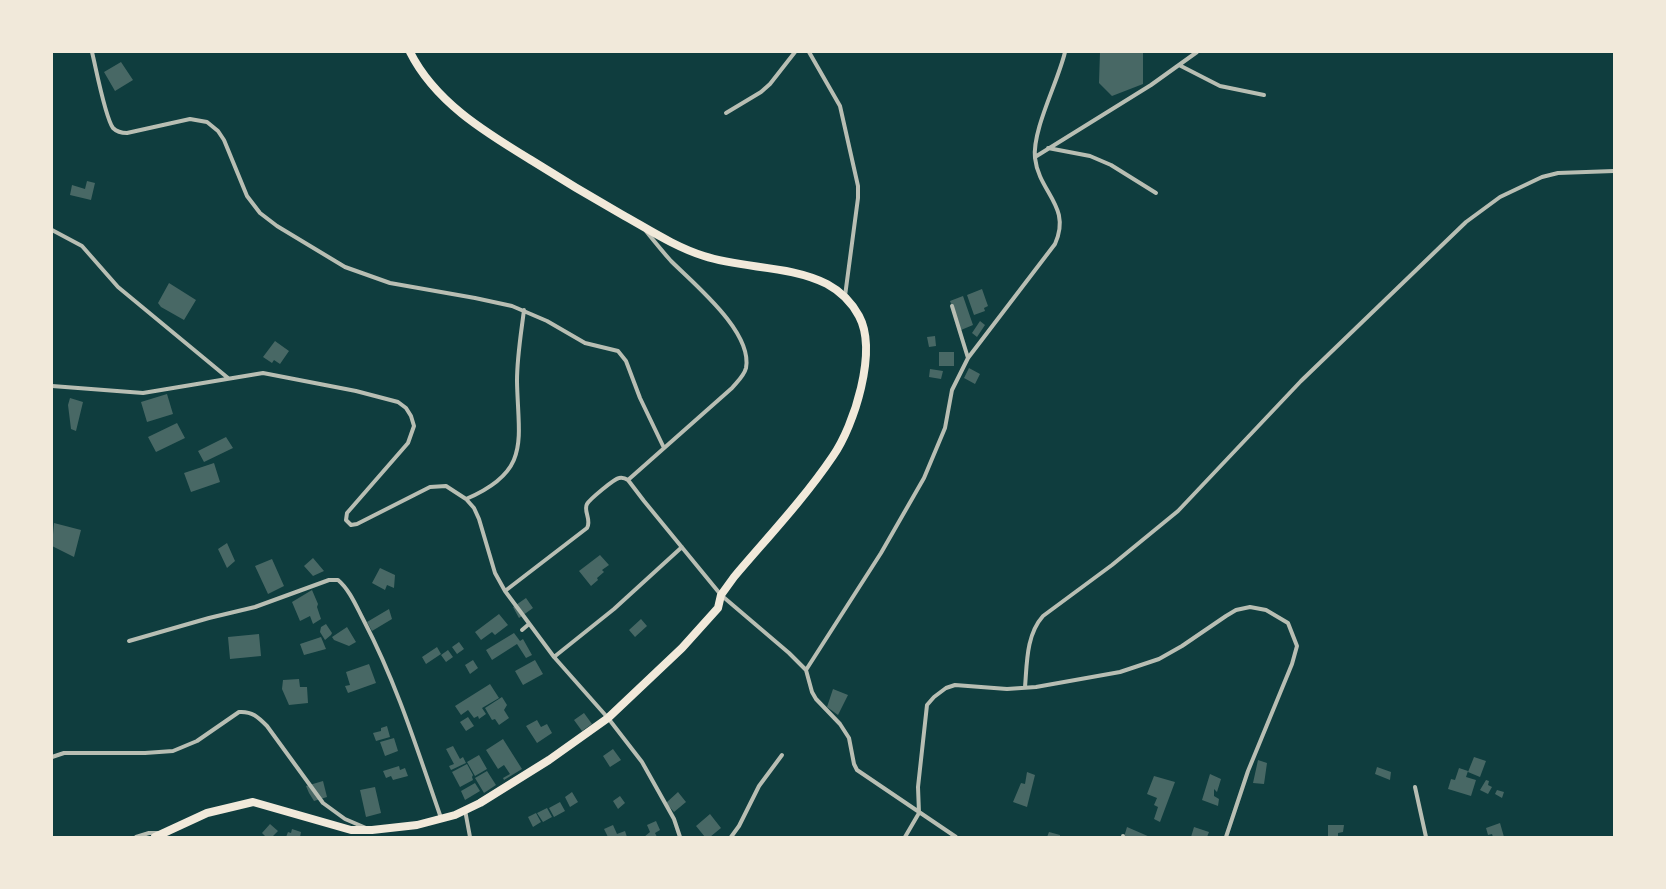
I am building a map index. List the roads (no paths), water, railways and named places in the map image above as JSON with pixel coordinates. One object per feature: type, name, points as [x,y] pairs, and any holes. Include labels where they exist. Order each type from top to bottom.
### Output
[{"type":"main road","points":[[158,835],[217,810],[253,802],[351,830],[372,830],[416,825],[465,810],[549,760],[608,718],[632,697],[694,635],[718,608],[722,595],[833,456],[851,420],[863,381],[865,368],[865,339],[860,317],[844,296],[827,285],[803,276],[701,256],[582,192],[490,136],[457,110],[439,92],[414,60],[410,52]]},
{"type":"street","points":[[92,52],[108,116],[114,129],[122,133],[127,133],[190,119],[207,122],[218,131],[224,140],[247,196],[256,208],[272,222],[322,254],[345,267],[382,281],[499,303],[524,310],[547,321],[585,343],[618,351],[621,354],[664,448]]},
{"type":"street","points":[[726,113],[751,100],[770,84],[795,52]]},
{"type":"street","points":[[809,52],[840,106],[858,186],[858,198],[844,296]]},
{"type":"street","points":[[806,670],[881,553],[924,478],[944,428],[952,390],[968,358],[1054,244],[1061,222],[1053,200],[1042,180],[1035,157],[1039,128],[1065,52]]},
{"type":"street","points":[[1035,157],[1151,85],[1197,52]]},
{"type":"street","points":[[1179,65],[1213,84],[1264,95]]},
{"type":"street","points":[[1048,148],[1090,156],[1111,165],[1156,193]]},
{"type":"street","points":[[1025,687],[1032,635],[1038,621],[1112,565],[1178,511],[1301,381],[1466,222],[1500,197],[1542,177],[1558,173],[1614,172]]},
{"type":"street","points":[[628,480],[741,378],[746,370],[747,360],[738,335],[724,313],[664,254],[641,225]]},
{"type":"street","points":[[52,230],[82,246],[118,287],[228,378]]},
{"type":"street","points":[[952,306],[968,358]]},
{"type":"street","points":[[466,499],[485,491],[508,470],[517,456],[519,436],[517,379],[524,310]]},
{"type":"street","points":[[52,386],[143,393],[262,373],[289,377],[384,397],[398,402],[406,408],[411,416],[414,426],[408,443],[347,513],[346,520],[351,525],[358,524],[430,487],[446,486],[466,499],[474,508],[495,573],[505,591],[554,657],[608,718],[637,754],[674,819],[680,837]]},
{"type":"street","points":[[505,591],[587,528],[589,522],[586,507],[589,501],[615,479],[624,478],[628,480],[644,502],[722,595],[789,653],[806,670],[812,692],[816,699],[840,724],[849,738],[854,764],[858,770],[956,837]]},
{"type":"street","points":[[554,657],[614,609],[682,547]]},
{"type":"street","points":[[129,641],[209,618],[255,607],[334,579],[341,583],[365,621],[398,697],[441,818]]},
{"type":"street","points":[[905,837],[919,813],[918,787],[926,710],[929,701],[946,688],[955,685],[1007,689],[1120,672],[1159,659],[1182,646],[1236,610],[1250,607],[1266,610],[1288,623],[1297,646],[1292,664],[1251,764],[1226,837]]},
{"type":"street","points":[[522,630],[529,624]]},
{"type":"street","points":[[52,757],[64,753],[145,754],[173,751],[197,741],[239,712],[247,712],[256,716],[266,726],[323,803],[345,819],[372,830]]},
{"type":"street","points":[[731,837],[739,826],[759,786],[782,755]]},
{"type":"street","points":[[1415,787],[1426,837]]},
{"type":"street","points":[[465,810],[470,837]]},
{"type":"street","points":[[136,837],[149,833],[158,835]]}]
